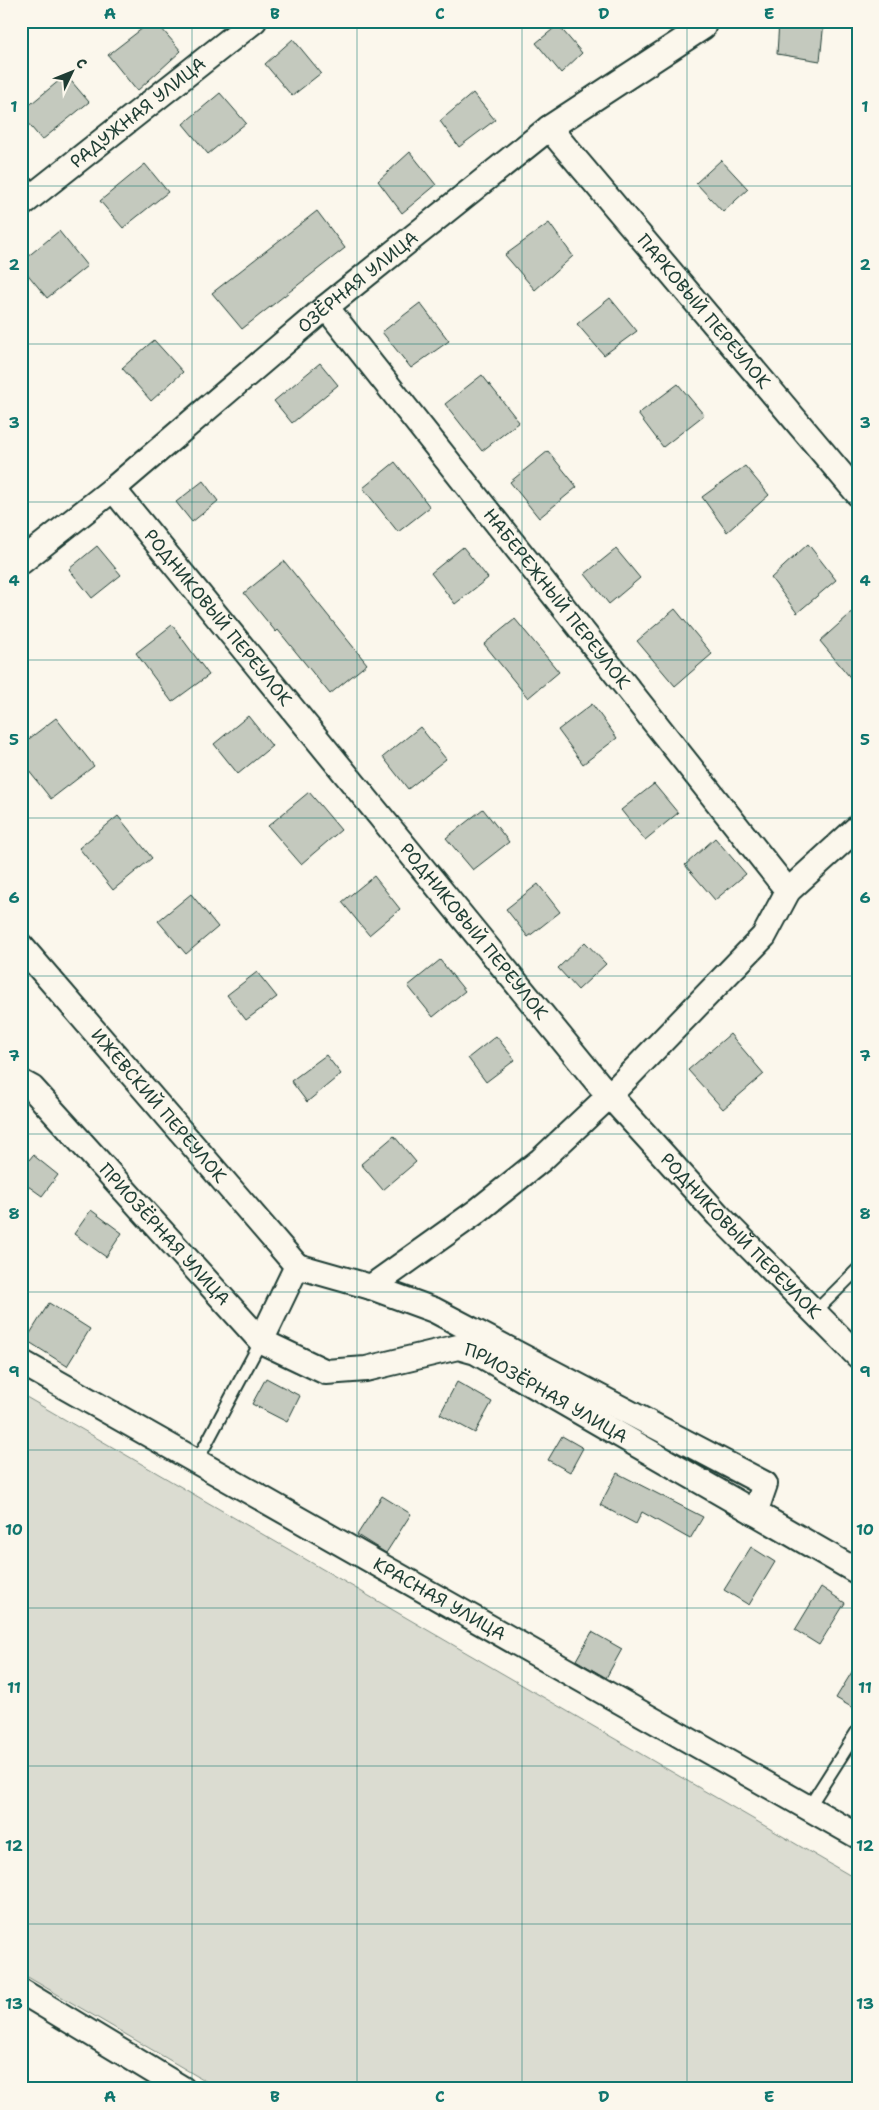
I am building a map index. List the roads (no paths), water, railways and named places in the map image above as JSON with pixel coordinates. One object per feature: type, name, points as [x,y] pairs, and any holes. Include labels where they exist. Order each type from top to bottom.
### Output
[{"type":"street","name":"РАДУЖНАЯ УЛИЦА","points":[[21,205],[254,21]]},
{"type":"street","name":"ОЗЁРНАЯ УЛИЦА","points":[[21,562],[113,489],[326,307],[549,128],[703,27],[704,21]]},
{"type":"street","name":"ПАРКОВЫЙ ПЕРЕУЛОК","points":[[549,128],[858,494]]},
{"type":"street","name":"НАБЕРЕЖНЫЙ ПЕРЕУЛОК","points":[[326,307],[788,891]]},
{"type":"street","name":"РОДНИКОВЫЙ ПЕРЕУЛОК","points":[[113,489],[609,1096],[718,1215],[858,1356]]},
{"type":"street","points":[[372,1287],[484,1206],[541,1160],[609,1096],[764,936],[788,891],[858,827]]},
{"type":"street","name":"ИЖЕВСКИЙ ПЕРЕУЛОК","points":[[21,946],[297,1266]]},
{"type":"street","name":"ПРИОЗЁРНАЯ УЛИЦА","points":[[25,1082],[261,1341],[326,1372],[366,1368],[458,1347],[476,1352],[858,1572]]},
{"type":"street","points":[[261,1341],[297,1266],[372,1287],[434,1310],[765,1484],[755,1513]]},
{"type":"street","name":"КРАСНАЯ УЛИЦА","points":[[21,1362],[858,1836]]},
{"type":"street","points":[[21,1991],[183,2089]]},
{"type":"lane","points":[[815,1312],[858,1269]]},
{"type":"lane","points":[[197,1461],[261,1341]]},
{"type":"lane","points":[[809,1807],[858,1730]]}]
